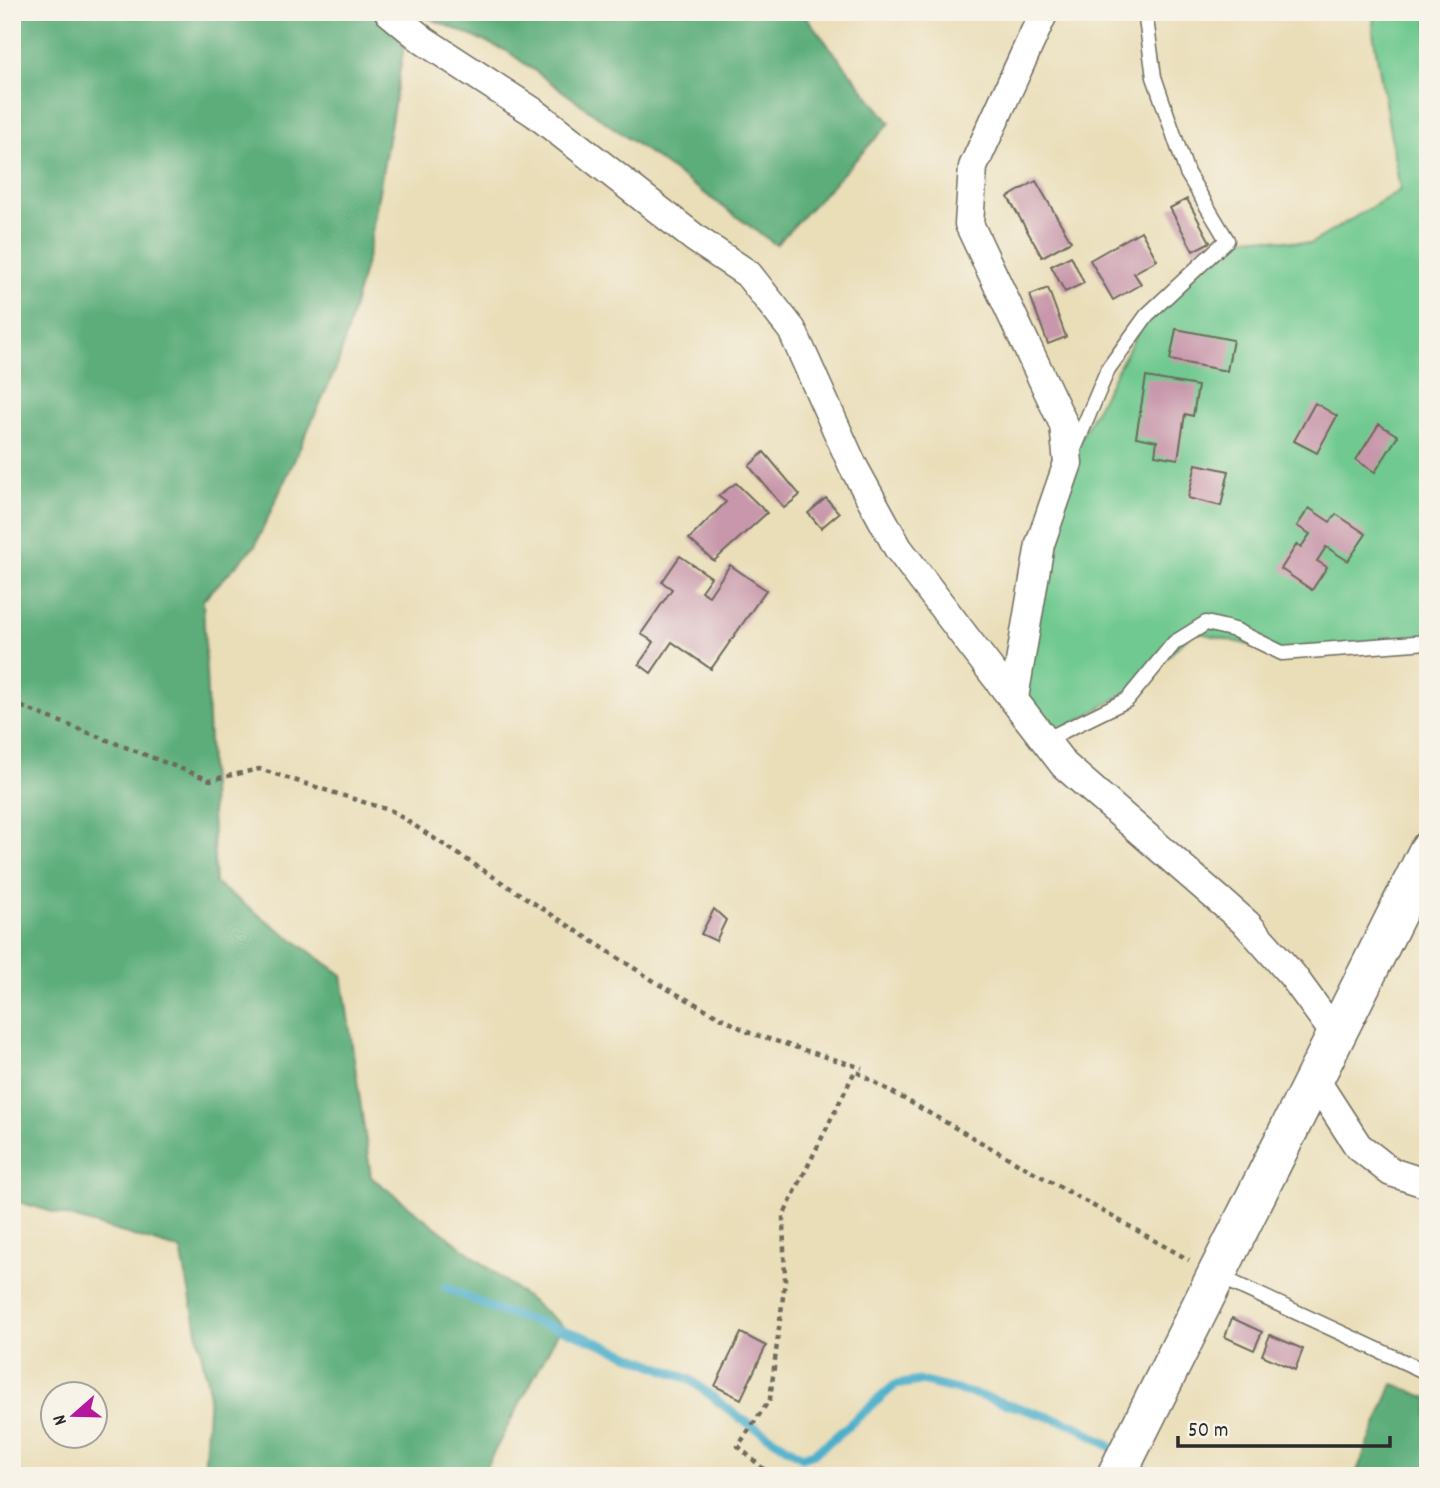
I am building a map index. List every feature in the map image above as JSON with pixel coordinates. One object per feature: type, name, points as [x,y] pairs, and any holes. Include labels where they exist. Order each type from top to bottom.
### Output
[{"type":"street","points":[[389,12],[423,40],[535,113],[696,239],[748,274],[792,330],[853,466],[898,548],[1045,740],[1065,765],[1247,924],[1292,975],[1335,1034]]},
{"type":"street","points":[[1014,698],[1041,544],[1068,463],[1063,425],[969,224],[973,167],[1044,12]]},
{"type":"street","points":[[1117,1474],[1428,851]]},
{"type":"street","points":[[1314,1078],[1358,1146],[1391,1172],[1428,1184]]},
{"type":"lane","points":[[1064,475],[1108,369],[1155,304],[1227,240],[1187,173],[1154,77],[1145,12]]},
{"type":"lane","points":[[1045,740],[1127,700],[1174,643],[1206,622],[1235,630],[1282,653],[1428,642]]},
{"type":"lane","points":[[1215,1275],[1428,1373]]},
{"type":"path","points":[[12,703],[210,780],[259,769],[392,811],[671,991],[750,1033],[863,1068]]},
{"type":"path","points":[[771,1476],[738,1446],[770,1399],[785,1281],[783,1216],[855,1071],[1215,1275]]},
{"type":"green space","points":[[12,12],[410,12],[368,255],[338,364],[255,546],[203,600],[215,883],[342,975],[371,1177],[562,1325],[481,1476],[204,1476],[209,1391],[181,1250],[12,1200]]},
{"type":"green space","points":[[415,12],[802,12],[890,123],[776,245],[507,51]]},
{"type":"green space","points":[[1374,12],[1428,12],[1428,638],[1282,653],[1193,631],[1141,684],[1045,740],[1014,698],[1067,463],[1147,315],[1227,240],[1257,237],[1310,244],[1400,190],[1373,32]]},
{"type":"green space","points":[[1393,1384],[1428,1398],[1428,1476],[1355,1476]]},
{"type":"building","points":[[1036,181],[1071,241],[1042,257],[1008,197]]},
{"type":"building","points":[[1187,199],[1210,242],[1193,251],[1170,208]]},
{"type":"building","points":[[1141,231],[1157,260],[1134,273],[1141,284],[1113,300],[1090,260]]},
{"type":"building","points":[[1071,256],[1084,283],[1065,292],[1051,266]]},
{"type":"building","points":[[1048,288],[1066,337],[1048,344],[1030,295]]},
{"type":"building","points":[[1176,329],[1233,340],[1227,371],[1170,360]]},
{"type":"building","points":[[1146,377],[1198,386],[1193,416],[1185,414],[1178,459],[1155,455],[1157,441],[1136,437]]},
{"type":"building","points":[[1315,403],[1337,416],[1317,453],[1294,441]]},
{"type":"building","points":[[1379,424],[1398,436],[1375,472],[1356,460]]},
{"type":"building","points":[[764,452],[800,495],[784,508],[749,466]]},
{"type":"building","points":[[1196,464],[1229,471],[1221,506],[1188,498]]},
{"type":"building","points":[[736,483],[767,513],[714,561],[689,539],[726,502],[718,496]]},
{"type":"building","points":[[826,498],[839,513],[821,528],[808,513]]},
{"type":"building","points":[[1309,508],[1330,522],[1336,514],[1366,534],[1348,561],[1326,547],[1317,561],[1327,567],[1312,590],[1281,569],[1297,544],[1301,547],[1310,534],[1297,526]]},
{"type":"building","points":[[680,556],[711,577],[701,591],[709,596],[730,565],[766,590],[711,669],[672,642],[651,673],[639,664],[654,642],[641,634],[672,589],[662,582]]},
{"type":"building","points":[[714,909],[726,920],[716,941],[701,934]]},
{"type":"building","points":[[1232,1318],[1262,1332],[1254,1350],[1225,1337]]},
{"type":"building","points":[[741,1333],[766,1346],[741,1399],[715,1386]]},
{"type":"building","points":[[1270,1335],[1303,1349],[1295,1370],[1262,1355]]},
{"type":"waterway","points":[[445,1287],[496,1310],[579,1335],[691,1380],[737,1416],[802,1457],[814,1453],[833,1439],[895,1385],[920,1381],[978,1395],[1075,1425],[1117,1451]]},
{"type":"waterway","points":[[1132,1461],[1156,1476]]}]
